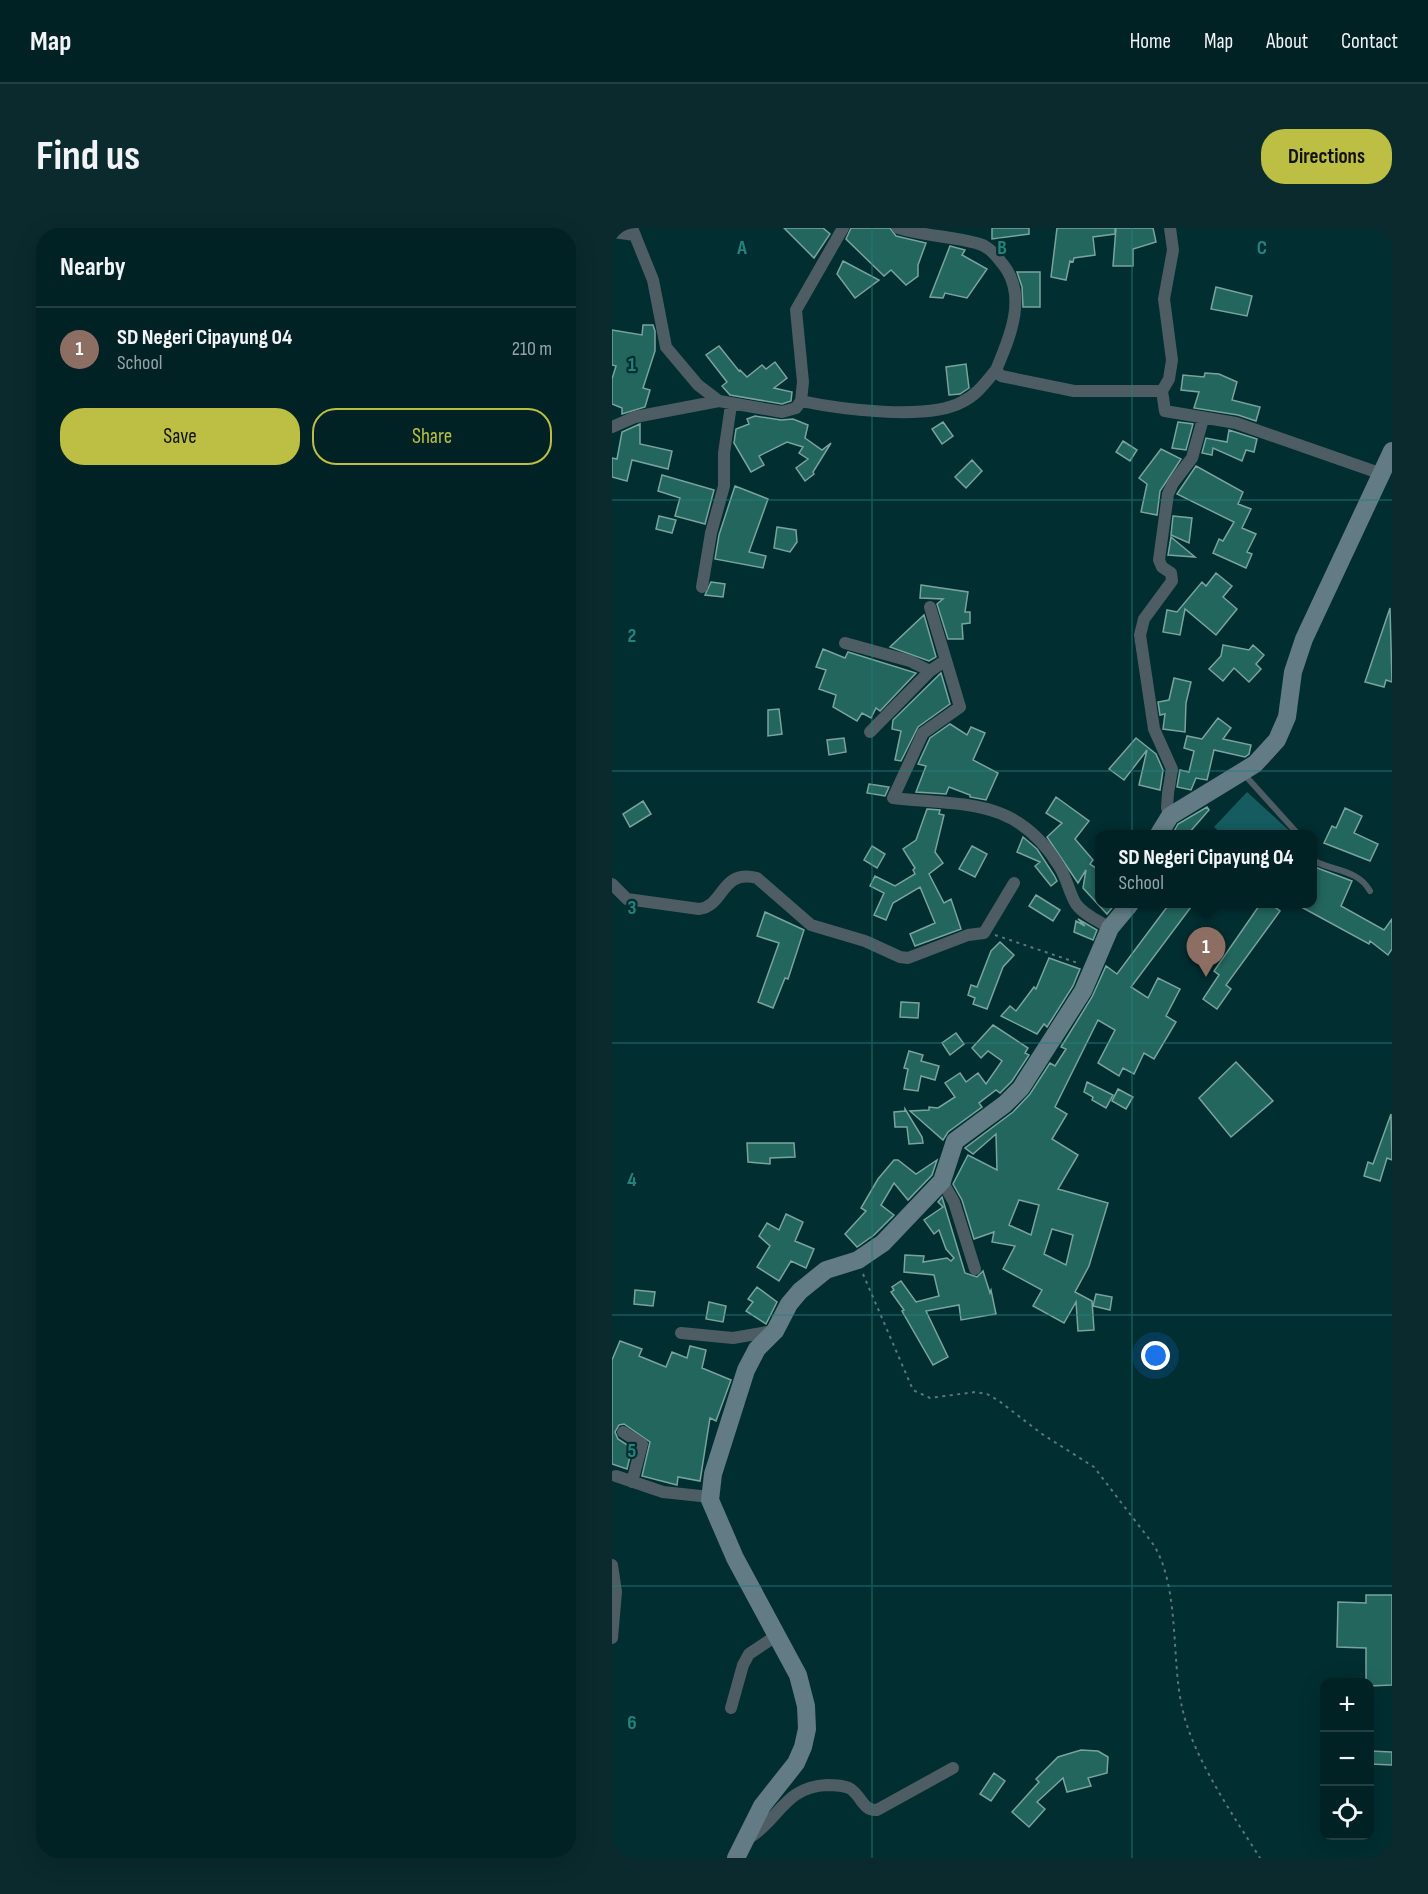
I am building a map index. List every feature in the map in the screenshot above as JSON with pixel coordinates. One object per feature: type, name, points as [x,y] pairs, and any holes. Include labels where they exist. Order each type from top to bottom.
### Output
[{"type":"street","points":[[612,427],[635,417],[725,403],[783,412],[793,410],[801,401],[802,356],[796,310],[843,228]]},
{"type":"street","points":[[801,401],[821,406],[926,412],[946,409],[979,392],[996,370],[1015,316],[1015,291],[1006,267],[992,252],[975,242],[931,237],[898,228]]},
{"type":"street","points":[[1170,228],[1173,250],[1164,299],[1172,360],[1169,379],[1162,391],[1165,411],[1236,423],[1365,470],[1382,474]]},
{"type":"street","points":[[612,232],[633,232],[653,280],[666,347],[698,385],[725,403]]},
{"type":"street","points":[[996,370],[1005,378],[1074,392],[1162,391]]},
{"type":"street","points":[[702,587],[711,533],[724,486],[725,403]]},
{"type":"street","points":[[1170,816],[1167,808],[1172,769],[1154,729],[1140,635],[1144,619],[1172,581],[1171,573],[1162,567],[1159,560],[1168,494],[1173,483],[1192,458],[1203,419]]},
{"type":"street","points":[[1162,830],[1170,816],[1243,773],[1261,759],[1281,734],[1287,717],[1293,672],[1304,639],[1392,451]]},
{"type":"street","points":[[930,607],[960,707],[923,733],[893,798],[983,808],[1016,818],[1043,842],[1060,868],[1080,909],[1110,928]]},
{"type":"street","points":[[845,643],[910,661],[930,671]]},
{"type":"street","points":[[870,732],[930,671],[946,660]]},
{"type":"street","points":[[612,884],[627,899],[699,909],[708,907],[734,878],[743,876],[757,878],[792,906],[810,925],[865,941],[900,957],[916,957],[968,935],[984,933],[1014,883]]},
{"type":"street","points":[[740,1850],[762,1806],[796,1763],[806,1738],[806,1706],[801,1684],[735,1558],[710,1497],[713,1474],[746,1370],[757,1348],[775,1331],[789,1304],[811,1281],[839,1264],[858,1260],[891,1236],[942,1181],[952,1144],[966,1131],[1005,1104],[1022,1088],[1063,1025],[1094,969],[1097,953],[1110,928],[1126,908]]},
{"type":"street","points":[[942,1181],[954,1202],[975,1269]]},
{"type":"street","points":[[681,1333],[733,1338],[775,1331]]},
{"type":"street","points":[[623,1432],[642,1444],[632,1482]]},
{"type":"street","points":[[616,1476],[663,1492],[710,1497]]},
{"type":"street","points":[[612,1565],[616,1592],[612,1638]]},
{"type":"street","points":[[731,1708],[749,1654],[776,1636]]},
{"type":"street","points":[[740,1850],[785,1802],[807,1788],[841,1785],[851,1789],[866,1807],[877,1810],[953,1768]]},
{"type":"lane","points":[[1243,773],[1294,830]]},
{"type":"lane","points":[[1317,862],[1357,877],[1366,883],[1370,891]]},
{"type":"path","points":[[984,933],[1094,969]]},
{"type":"path","points":[[858,1260],[913,1390],[930,1398],[975,1392],[987,1394],[999,1401],[1042,1434],[1094,1467],[1153,1544],[1161,1558],[1167,1582],[1184,1717],[1220,1792],[1260,1858]]},
{"type":"shaded area","points":[[1247,792],[1289,830],[1217,830],[1214,827]]},
{"type":"building","points":[[784,228],[823,228],[830,234],[814,258]]},
{"type":"building","points":[[851,228],[890,228],[896,236],[926,243],[918,265],[918,276],[906,285],[891,270],[884,276],[846,239]]},
{"type":"building","points":[[992,228],[1029,228],[1029,234],[992,239]]},
{"type":"building","points":[[1057,228],[1115,228],[1115,234],[1093,237],[1095,255],[1074,258],[1073,262],[1070,261],[1066,280],[1051,277]]},
{"type":"building","points":[[1116,228],[1153,228],[1156,242],[1133,249],[1133,266],[1113,266]]},
{"type":"building","points":[[950,246],[965,250],[962,255],[987,269],[967,298],[945,293],[943,298],[930,297]]},
{"type":"building","points":[[843,261],[879,280],[855,298],[837,274]]},
{"type":"building","points":[[1017,272],[1040,272],[1040,307],[1023,307],[1022,287]]},
{"type":"building","points":[[1216,287],[1252,296],[1247,316],[1211,309]]},
{"type":"building","points":[[643,325],[653,325],[655,331],[655,351],[643,388],[650,390],[645,407],[622,414],[622,408],[612,404],[612,379],[616,366],[612,365],[612,330],[642,335]]},
{"type":"building","points":[[719,346],[739,371],[747,377],[762,365],[766,369],[775,362],[787,378],[774,388],[792,392],[791,401],[782,404],[730,395],[722,386],[727,382],[706,355]]},
{"type":"building","points":[[966,364],[969,388],[960,394],[949,395],[946,367]]},
{"type":"building","points":[[1205,373],[1219,374],[1237,382],[1232,400],[1260,407],[1256,421],[1238,415],[1194,408],[1199,392],[1181,390],[1183,375],[1204,377]]},
{"type":"building","points":[[755,416],[781,420],[793,419],[808,425],[805,438],[822,450],[831,443],[813,472],[814,474],[805,481],[796,468],[808,459],[799,453],[803,447],[787,442],[759,456],[764,465],[751,472],[734,443],[736,429],[749,424],[747,419]]},
{"type":"building","points":[[943,422],[953,436],[942,444],[932,429]]},
{"type":"building","points":[[1178,422],[1193,424],[1186,450],[1172,448]]},
{"type":"building","points":[[640,424],[640,444],[672,451],[668,469],[632,460],[627,481],[612,477],[612,458],[617,459],[622,432]]},
{"type":"building","points":[[1229,430],[1257,439],[1254,452],[1246,450],[1242,461],[1213,448],[1212,455],[1202,453],[1206,438],[1227,442]]},
{"type":"building","points":[[1123,441],[1137,450],[1130,461],[1116,452]]},
{"type":"building","points":[[1161,449],[1181,459],[1160,491],[1157,515],[1141,512],[1147,484],[1139,478]]},
{"type":"building","points":[[972,460],[982,471],[966,488],[955,477]]},
{"type":"building","points":[[1196,466],[1243,492],[1238,504],[1251,509],[1242,528],[1256,534],[1247,552],[1252,554],[1246,568],[1213,553],[1219,539],[1223,541],[1234,522],[1177,494]]},
{"type":"building","points":[[662,475],[714,490],[705,524],[675,516],[680,498],[658,491]]},
{"type":"building","points":[[735,486],[768,499],[749,552],[766,556],[763,568],[715,559],[719,535]]},
{"type":"building","points":[[659,516],[676,520],[672,533],[656,529]]},
{"type":"building","points":[[1173,516],[1192,518],[1189,543],[1171,535]]},
{"type":"building","points":[[777,527],[796,530],[797,542],[790,552],[774,548]]},
{"type":"building","points":[[1171,537],[1195,557],[1168,555]]},
{"type":"building","points":[[1216,573],[1232,586],[1223,597],[1237,609],[1216,635],[1185,609],[1180,635],[1163,632],[1167,610],[1177,612],[1202,582],[1206,586]]},
{"type":"building","points":[[711,582],[725,584],[723,597],[705,595]]},
{"type":"building","points":[[921,585],[968,592],[965,612],[970,612],[970,623],[962,624],[963,639],[948,639],[937,604],[943,599],[920,598]]},
{"type":"building","points":[[1390,608],[1392,682],[1386,680],[1384,687],[1365,682]]},
{"type":"building","points":[[924,615],[936,657],[929,661],[890,647]]},
{"type":"building","points":[[1223,645],[1249,650],[1253,645],[1264,655],[1256,664],[1261,669],[1249,682],[1234,668],[1223,681],[1209,669],[1221,656]]},
{"type":"building","points":[[823,649],[845,658],[848,652],[916,673],[880,711],[876,708],[871,718],[862,713],[857,721],[833,707],[836,695],[819,689],[826,670],[816,667]]},
{"type":"building","points":[[941,673],[950,704],[918,727],[901,761],[895,760],[901,731],[892,729],[893,720]]},
{"type":"building","points":[[1174,678],[1191,682],[1186,703],[1185,732],[1163,729],[1165,714],[1160,715],[1158,702],[1169,700]]},
{"type":"building","points":[[779,709],[782,734],[768,736],[768,710]]},
{"type":"building","points":[[1218,718],[1231,728],[1223,739],[1251,745],[1249,754],[1245,757],[1214,750],[1207,780],[1196,778],[1191,790],[1177,787],[1180,770],[1189,772],[1194,751],[1184,748],[1187,736],[1202,739]]},
{"type":"building","points":[[950,724],[967,735],[971,727],[985,733],[973,760],[998,773],[986,800],[970,797],[970,795],[949,787],[946,794],[916,792],[926,766],[918,764],[930,738]]},
{"type":"building","points":[[844,738],[846,752],[829,755],[827,740]]},
{"type":"building","points":[[1136,738],[1156,754],[1163,770],[1160,790],[1139,785],[1147,750],[1124,780],[1109,769]]},
{"type":"building","points":[[869,784],[889,787],[885,796],[867,793]]},
{"type":"building","points":[[1056,797],[1089,821],[1075,839],[1093,860],[1090,864],[1095,868],[1095,901],[1083,888],[1086,870],[1078,883],[1047,837],[1062,823],[1046,813]]},
{"type":"building","points":[[643,801],[651,814],[630,827],[623,814]]},
{"type":"building","points":[[1207,807],[1209,810],[1192,830],[1175,830],[1178,824]]},
{"type":"building","points":[[1345,808],[1362,816],[1354,833],[1378,844],[1370,861],[1324,843],[1332,826],[1336,828]]},
{"type":"building","points":[[927,809],[940,810],[939,814],[944,815],[935,852],[943,863],[929,874],[944,903],[951,899],[961,929],[915,946],[910,934],[935,923],[920,887],[893,903],[886,920],[874,915],[884,893],[870,886],[875,876],[895,886],[915,874],[913,870],[915,868],[903,849],[916,840]]},
{"type":"building","points":[[1023,837],[1037,849],[1054,875],[1057,881],[1051,886],[1035,866],[1040,862],[1017,852]]},
{"type":"building","points":[[872,846],[885,854],[877,868],[864,860]]},
{"type":"building","points":[[972,846],[987,854],[975,877],[959,869]]},
{"type":"building","points":[[1317,868],[1352,881],[1341,906],[1384,930],[1392,919],[1392,949],[1388,955],[1370,941],[1369,944],[1303,908],[1317,908]]},
{"type":"building","points":[[1036,895],[1060,910],[1053,921],[1029,906]]},
{"type":"building","points":[[1101,908],[1112,908],[1107,914]]},
{"type":"building","points":[[1166,908],[1190,908],[1131,987],[1148,998],[1158,978],[1180,989],[1166,1016],[1176,1022],[1154,1059],[1144,1053],[1134,1074],[1123,1068],[1119,1076],[1098,1063],[1115,1030],[1098,1020],[1055,1107],[1067,1114],[1052,1139],[1078,1155],[1058,1189],[1108,1203],[1089,1266],[1075,1292],[1092,1301],[1094,1330],[1078,1331],[1076,1302],[1064,1323],[1033,1306],[1042,1290],[1003,1269],[1015,1246],[992,1242],[994,1232],[974,1239],[962,1200],[953,1184],[968,1155],[997,1170],[996,1134],[973,1154],[965,1148],[1013,1112],[1030,1094],[1050,1063],[1055,1066],[1066,1049],[1061,1047],[1092,997],[1106,966],[1117,974]],"holes":[[[1019,1200],[1039,1205],[1031,1235],[1009,1225]],[[1052,1229],[1073,1235],[1066,1265],[1044,1254]]]},
{"type":"building","points":[[1258,908],[1276,908],[1280,911],[1226,985],[1231,989],[1217,1009],[1203,999],[1219,975],[1214,971]]},
{"type":"building","points":[[765,912],[804,930],[788,979],[785,978],[773,1008],[758,1002],[779,943],[757,936]]},
{"type":"building","points":[[1078,919],[1097,930],[1093,940],[1074,932],[1076,921],[1085,926]]},
{"type":"building","points":[[1000,942],[1014,955],[1003,967],[987,1009],[973,1004],[975,998],[968,995],[971,985],[977,987],[991,951]]},
{"type":"building","points":[[1049,958],[1080,969],[1073,986],[1047,1027],[1044,1024],[1037,1034],[1001,1016],[1010,1006],[1016,1011],[1034,987],[1036,989]]},
{"type":"building","points":[[901,1002],[919,1003],[918,1018],[900,1017]]},
{"type":"building","points":[[993,1025],[1028,1048],[1025,1053],[1029,1055],[1012,1081],[1000,1093],[996,1090],[979,1103],[982,1107],[948,1132],[943,1140],[910,1111],[929,1110],[929,1107],[938,1108],[955,1097],[945,1083],[960,1073],[966,1082],[978,1073],[986,1084],[1002,1061],[988,1051],[981,1058],[972,1048]]},
{"type":"building","points":[[956,1033],[964,1044],[950,1055],[942,1043]]},
{"type":"building","points":[[909,1051],[923,1055],[921,1061],[939,1066],[935,1080],[921,1076],[918,1091],[904,1089],[908,1069],[904,1068]]},
{"type":"building","points":[[1236,1062],[1273,1101],[1231,1137],[1199,1098]]},
{"type":"building","points":[[1087,1082],[1113,1095],[1106,1108],[1084,1092]]},
{"type":"building","points":[[1118,1089],[1133,1097],[1126,1109],[1112,1101]]},
{"type":"building","points":[[905,1109],[922,1137],[923,1143],[909,1144],[907,1127],[895,1127],[894,1112],[905,1111]]},
{"type":"building","points":[[1391,1114],[1392,1160],[1387,1158],[1380,1181],[1364,1176],[1368,1162],[1373,1164]]},
{"type":"building","points":[[747,1143],[794,1143],[795,1157],[770,1158],[770,1164],[748,1162]]},
{"type":"building","points":[[894,1160],[898,1160],[916,1174],[937,1160],[932,1175],[908,1200],[894,1183],[881,1205],[894,1215],[874,1235],[857,1247],[845,1234],[866,1211],[861,1208],[878,1179]]},
{"type":"building","points":[[942,1197],[965,1273],[977,1277],[983,1271],[990,1293],[991,1290],[996,1314],[961,1320],[959,1305],[926,1311],[948,1357],[933,1365],[902,1311],[904,1310],[891,1292],[894,1290],[892,1287],[901,1281],[916,1302],[939,1296],[934,1275],[904,1272],[905,1255],[924,1256],[923,1262],[947,1258],[951,1261],[954,1258],[946,1249],[939,1230],[934,1234],[924,1220],[943,1207],[938,1202]]},
{"type":"building","points":[[786,1214],[803,1222],[795,1241],[814,1249],[806,1268],[791,1261],[779,1281],[757,1267],[770,1246],[759,1236],[767,1223],[779,1230]]},
{"type":"building","points":[[757,1287],[777,1302],[766,1324],[746,1311],[753,1302],[748,1299]]},
{"type":"building","points":[[635,1290],[655,1292],[653,1306],[634,1304]]},
{"type":"building","points":[[1096,1294],[1112,1297],[1110,1310],[1093,1306]]},
{"type":"building","points":[[709,1302],[726,1306],[723,1322],[706,1319]]},
{"type":"building","points":[[620,1341],[642,1349],[639,1356],[666,1367],[672,1352],[687,1358],[690,1346],[706,1350],[702,1368],[731,1380],[716,1421],[710,1418],[700,1481],[678,1477],[677,1485],[642,1476],[650,1442],[624,1424],[619,1425],[615,1432],[618,1439],[632,1448],[627,1469],[612,1464],[612,1360]]},
{"type":"building","points":[[1366,1595],[1392,1595],[1392,1685],[1374,1686],[1374,1678],[1366,1678],[1366,1648],[1337,1647],[1338,1602],[1366,1603]]},
{"type":"building","points":[[1081,1750],[1098,1751],[1108,1757],[1107,1773],[1088,1778],[1091,1786],[1067,1792],[1063,1778],[1037,1802],[1045,1809],[1029,1827],[1012,1812],[1039,1782],[1036,1779],[1058,1757]]},
{"type":"building","points":[[1374,1751],[1392,1752],[1392,1765],[1374,1764]]},
{"type":"building","points":[[994,1773],[1005,1781],[991,1801],[980,1794]]},
{"type":"place","name":"SD Negeri Cipayung 04","points":[[1206,977]]}]
